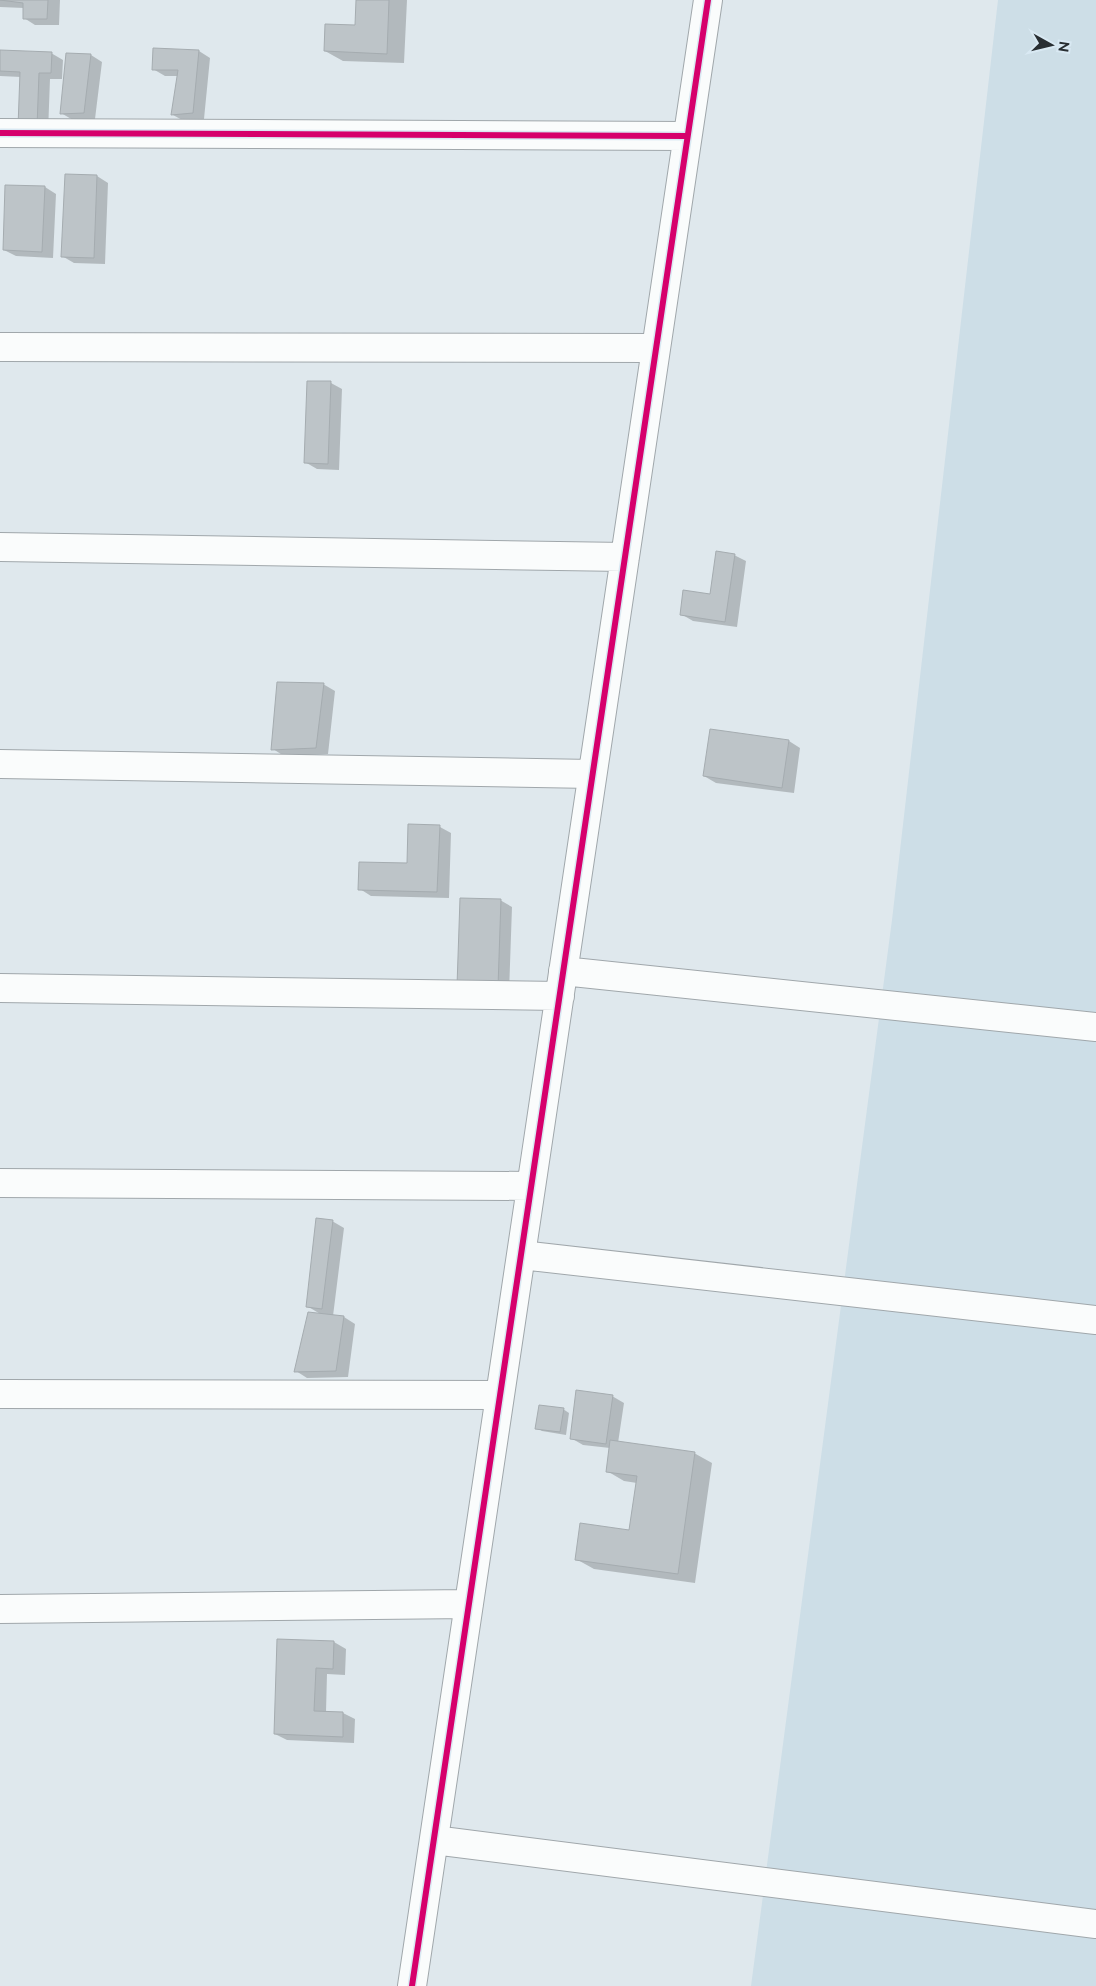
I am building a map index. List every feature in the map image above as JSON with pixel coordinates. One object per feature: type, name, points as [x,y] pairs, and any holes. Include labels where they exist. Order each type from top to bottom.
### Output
[{"type":"street","points":[[412,1986],[708,0]]},
{"type":"street","points":[[0,133],[687,136]]},
{"type":"street","points":[[0,347],[656,348]]},
{"type":"street","points":[[0,547],[625,557]]},
{"type":"street","points":[[0,764],[592,774]]},
{"type":"street","points":[[0,988],[561,983],[1096,1027]]},
{"type":"street","points":[[0,1183],[531,1186]]},
{"type":"street","points":[[521,1255],[1096,1320]]},
{"type":"street","points":[[0,1394],[500,1396]]},
{"type":"street","points":[[0,1609],[469,1604]]},
{"type":"street","points":[[434,1840],[1096,1924]]},
{"type":"shaded area","points":[[998,0],[1096,0],[1096,1986],[751,1986],[892,920]]},
{"type":"building","points":[[0,0],[48,0],[47,19],[23,19],[23,3]]},
{"type":"building","points":[[356,0],[389,0],[387,54],[324,51],[325,24],[355,25]]},
{"type":"building","points":[[153,48],[199,50],[193,113],[171,115],[178,70],[152,70]]},
{"type":"building","points":[[0,50],[52,52],[51,73],[39,73],[37,127],[18,127],[20,72],[0,71]]},
{"type":"building","points":[[66,53],[91,54],[84,113],[60,114]]},
{"type":"building","points":[[65,174],[97,175],[94,258],[61,257]]},
{"type":"building","points":[[5,185],[45,186],[42,252],[3,250]]},
{"type":"building","points":[[307,381],[331,381],[328,464],[304,463]]},
{"type":"building","points":[[716,551],[735,554],[725,622],[680,615],[683,590],[710,594]]},
{"type":"building","points":[[277,682],[324,683],[316,748],[271,750]]},
{"type":"building","points":[[710,729],[789,740],[782,788],[703,776]]},
{"type":"building","points":[[408,824],[440,825],[437,892],[358,890],[359,862],[407,863]]},
{"type":"building","points":[[460,898],[501,899],[498,987],[457,986]]},
{"type":"building","points":[[316,1218],[333,1220],[322,1309],[306,1307]]},
{"type":"building","points":[[308,1312],[344,1316],[336,1371],[294,1372]]},
{"type":"building","points":[[576,1390],[613,1395],[606,1444],[570,1439]]},
{"type":"building","points":[[539,1405],[564,1408],[560,1432],[535,1429]]},
{"type":"building","points":[[610,1440],[695,1452],[678,1574],[575,1560],[580,1523],[629,1530],[637,1476],[606,1472]]},
{"type":"building","points":[[277,1639],[334,1641],[333,1669],[316,1668],[314,1711],[343,1712],[343,1737],[274,1734]]},
{"type":"cycle path","points":[[412,1986],[708,0]]},
{"type":"cycle path","points":[[0,133],[687,136]]}]
